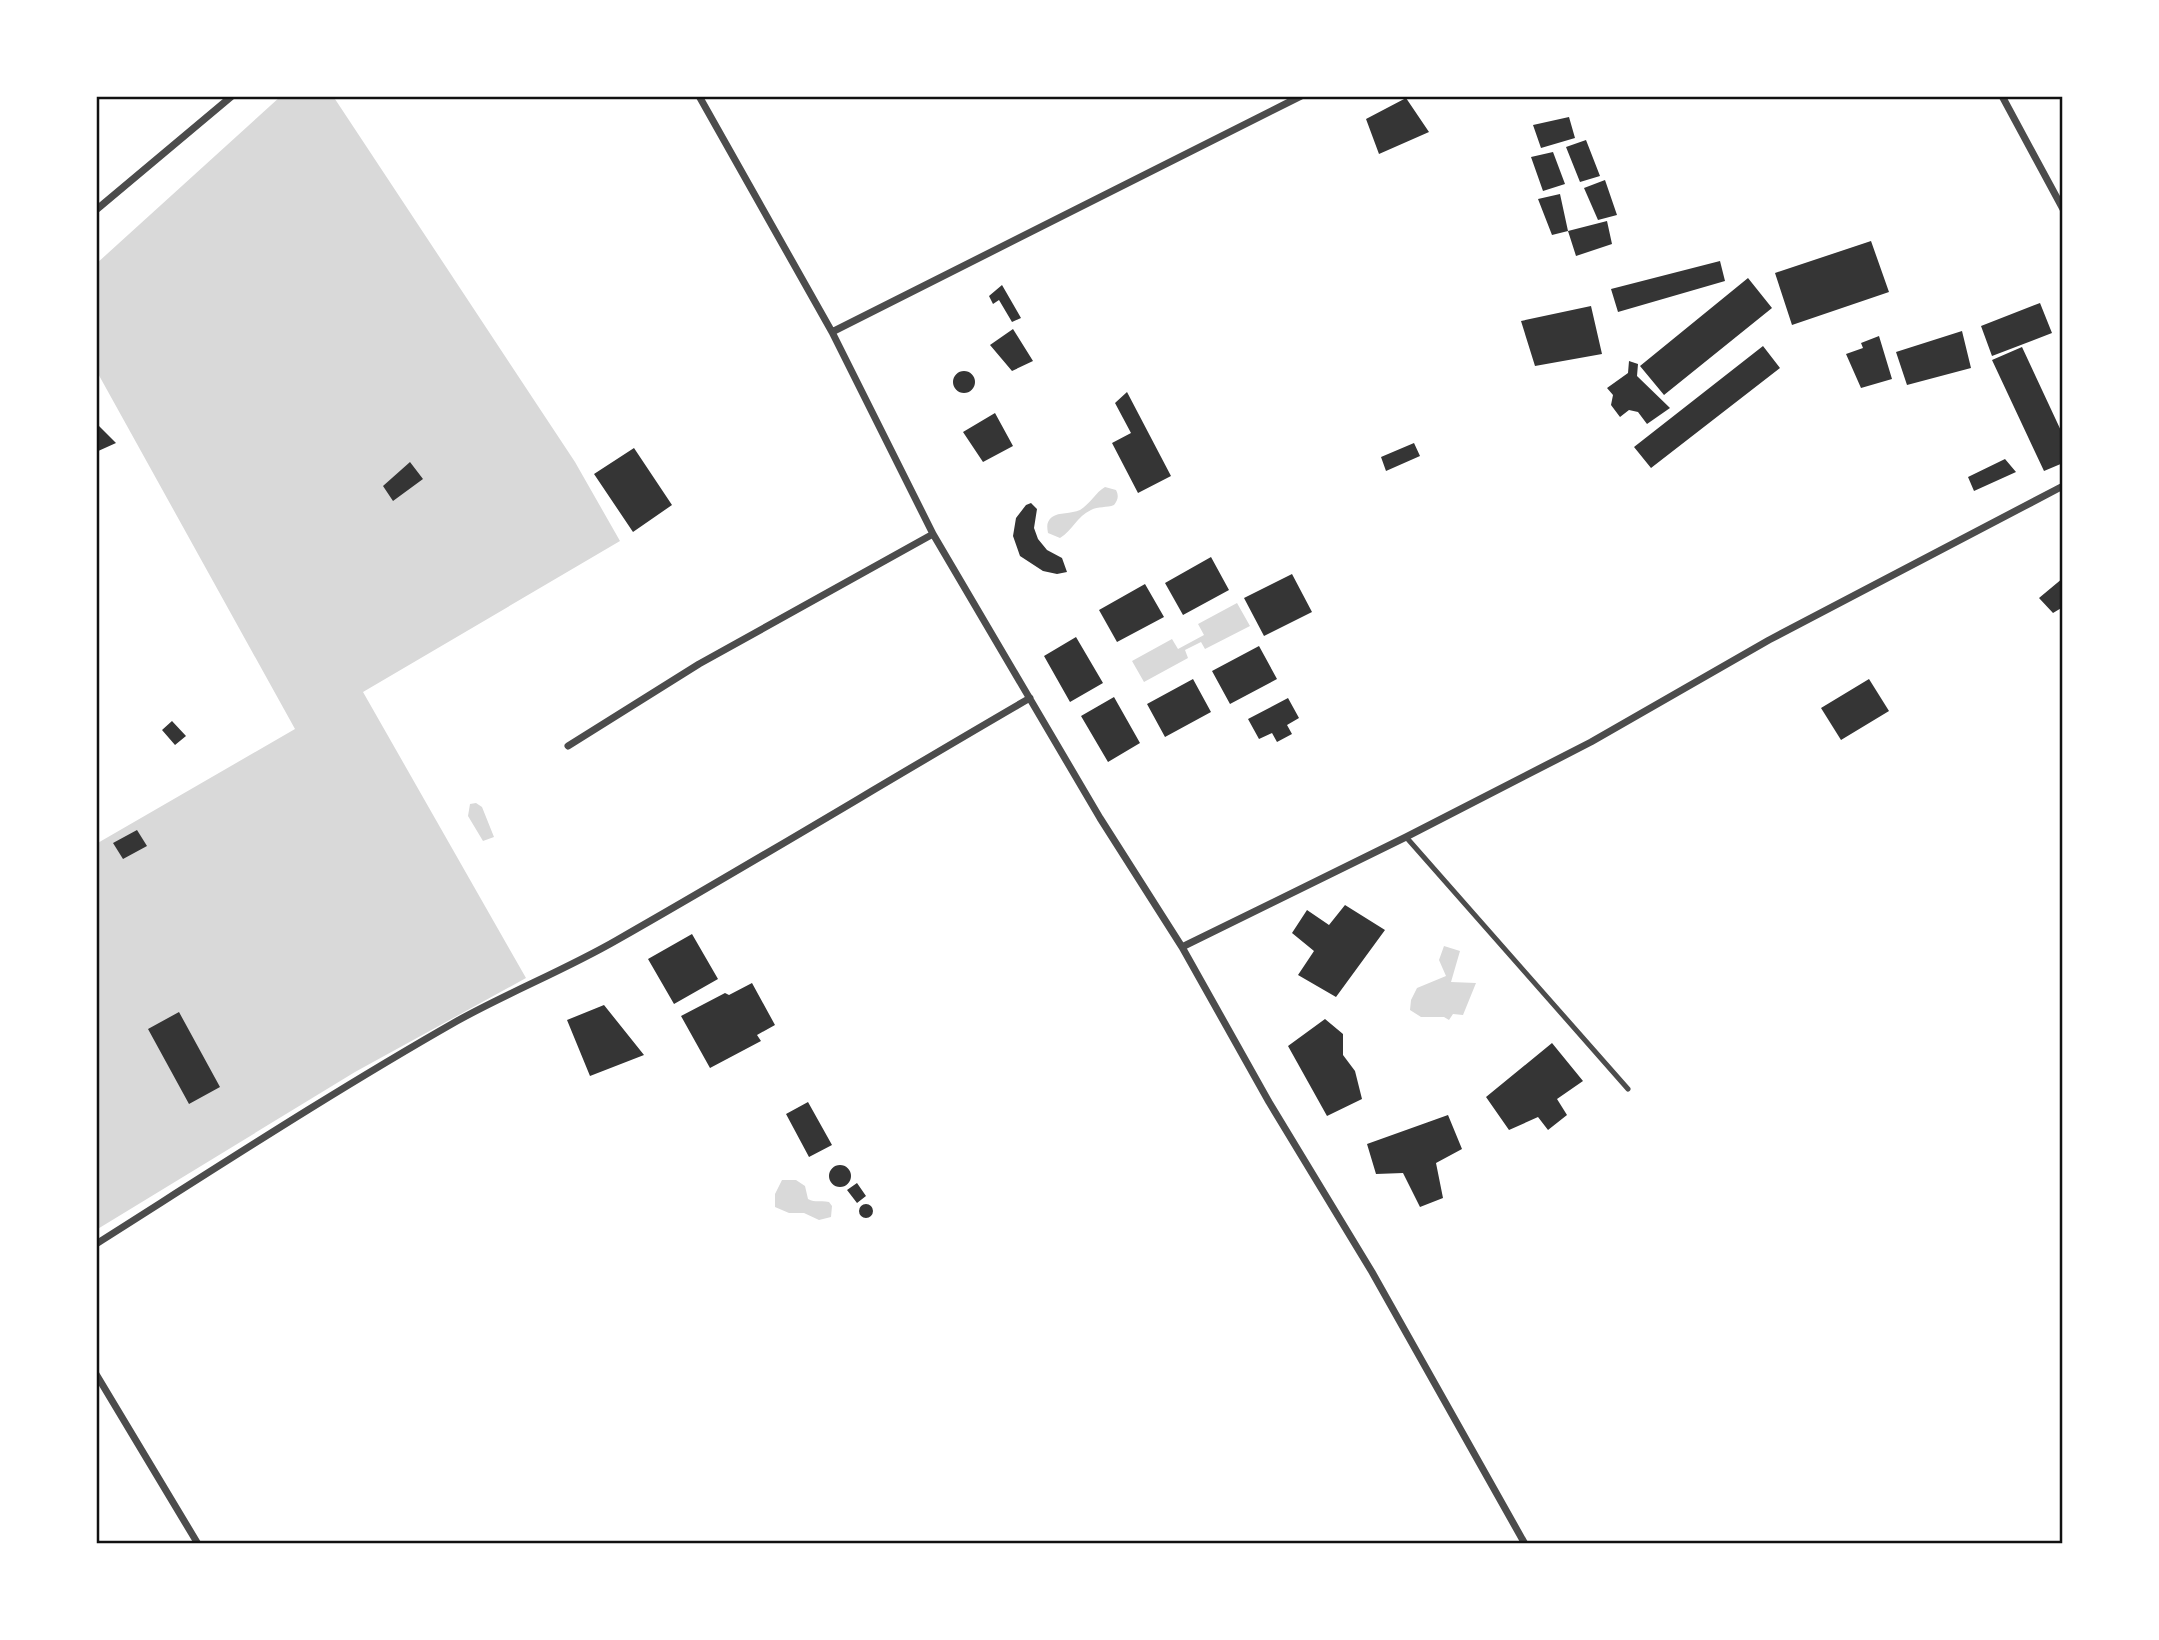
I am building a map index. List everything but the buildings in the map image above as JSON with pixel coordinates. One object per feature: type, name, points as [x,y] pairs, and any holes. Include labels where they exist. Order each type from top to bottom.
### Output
[{"type":"street","points":[[96,211],[232,96]]},
{"type":"street","points":[[699,96],[832,332],[933,534],[1100,818],[1182,947],[1269,1102],[1372,1272],[1525,1544]]},
{"type":"street","points":[[832,332],[1301,96]]},
{"type":"street","points":[[2002,96],[2063,209]]},
{"type":"street","points":[[1182,947],[1591,742],[1769,640],[2063,486]]},
{"type":"street","points":[[568,746],[699,664],[933,534]]},
{"type":"street","points":[[96,1244],[351,1082],[461,1019],[613,943],[1030,698]]},
{"type":"street","points":[[96,1374],[198,1544]]},
{"type":"lane","points":[[1406,837],[1628,1089]]},
{"type":"shaded area","points":[[281,96],[333,96],[575,462],[620,541],[363,692],[526,978],[355,1072],[96,1230],[96,844],[295,729],[96,370],[96,264]]},
{"type":"shaded area","points":[[1105,487],[1116,490],[1118,494],[1114,505],[1086,513],[1060,538],[1048,533],[1048,523],[1052,517],[1080,510]]},
{"type":"shaded area","points":[[1237,603],[1250,626],[1205,649],[1201,642],[1185,650],[1188,658],[1144,682],[1132,661],[1172,639],[1178,649],[1204,635],[1198,624]]},
{"type":"shaded area","points":[[476,803],[482,807],[494,837],[483,841],[468,816],[470,804]]},
{"type":"shaded area","points":[[1444,946],[1460,951],[1451,982],[1476,983],[1463,1015],[1453,1014],[1449,1020],[1444,1017],[1421,1017],[1410,1010],[1411,1000],[1417,988],[1446,976],[1439,960]]},
{"type":"shaded area","points":[[782,1180],[796,1180],[805,1186],[808,1199],[829,1202],[832,1206],[831,1217],[819,1220],[804,1213],[789,1213],[775,1207],[775,1194]]}]
